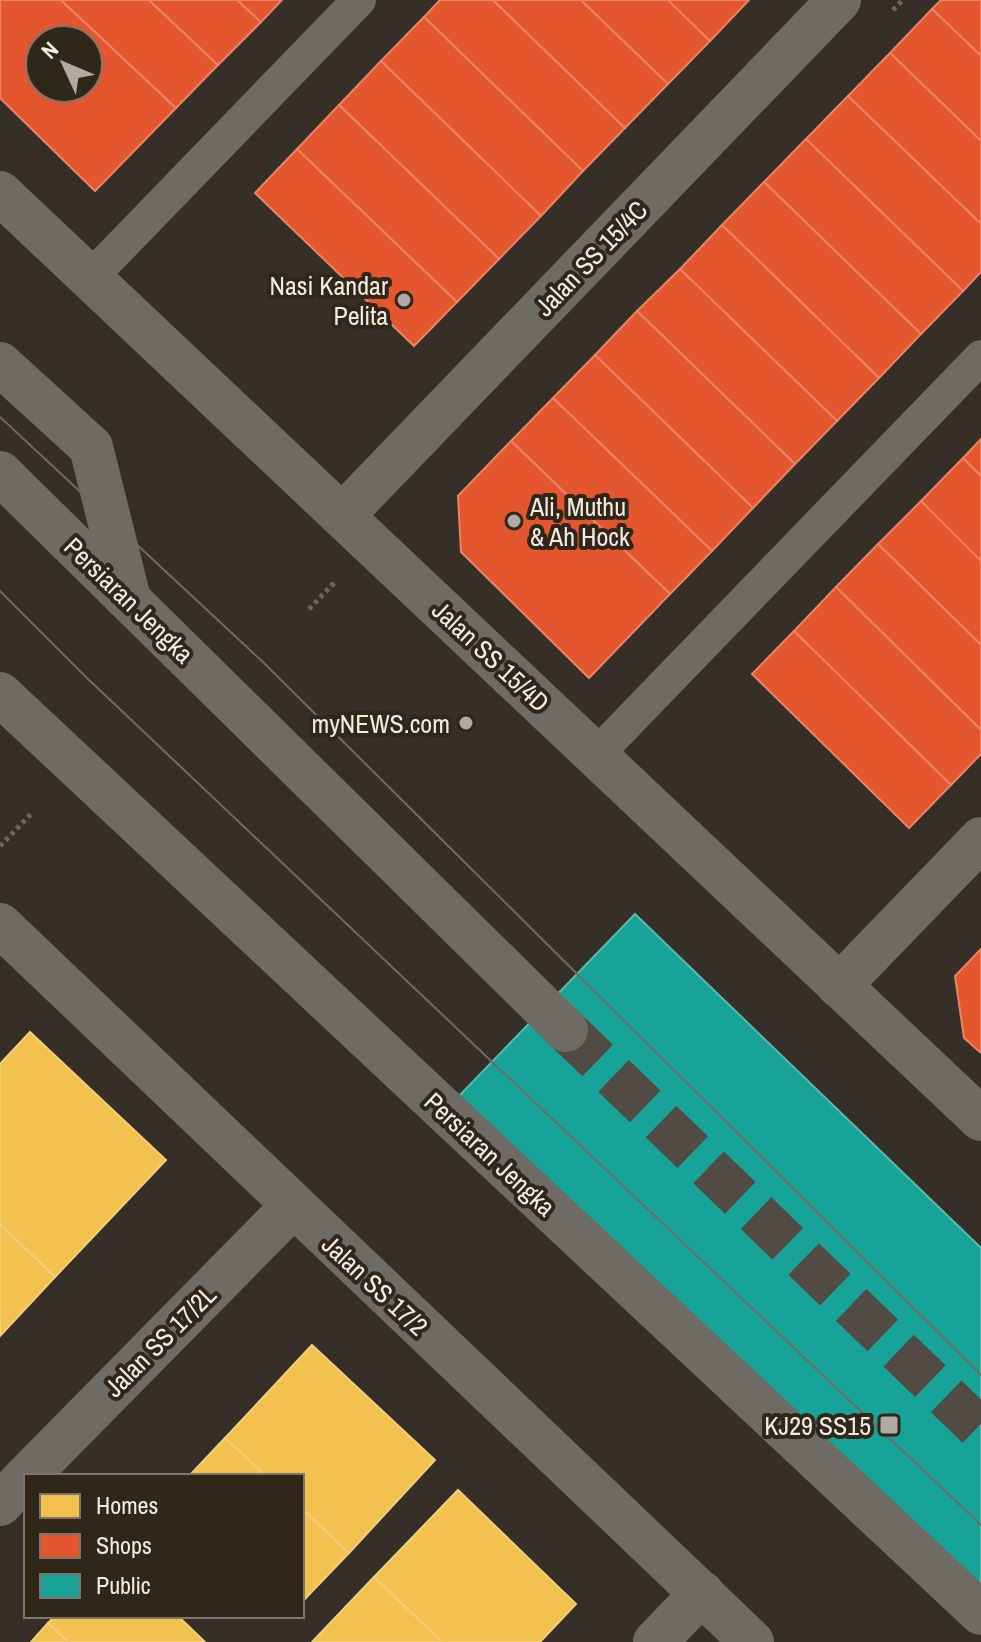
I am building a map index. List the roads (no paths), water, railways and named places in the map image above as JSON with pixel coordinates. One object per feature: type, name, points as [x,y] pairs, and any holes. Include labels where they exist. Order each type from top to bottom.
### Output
[{"type":"street","name":"Jalan SS 15/4C","points":[[342,516],[839,0]]},
{"type":"street","name":"Jalan SS 15/4D","points":[[0,193],[981,1119]]},
{"type":"street","points":[[0,364],[91,447],[129,599]]},
{"type":"street","name":"Persiaran Jengka","points":[[0,473],[566,1030]]},
{"type":"street","name":"Persiaran Jengka","points":[[0,694],[981,1613]]},
{"type":"street","points":[[839,986],[981,839]]},
{"type":"street","name":"Jalan SS 17/2","points":[[0,925],[292,1207],[752,1642]]},
{"type":"street","name":"Jalan SS 17/2L","points":[[30,1474],[292,1207]]},
{"type":"street","name":"Jalan SS 17/2L","points":[[0,1504],[24,1480]]},
{"type":"street","points":[[655,1642],[702,1593]]},
{"type":"lane","points":[[90,278],[359,0]]},
{"type":"lane","points":[[596,755],[981,357]]},
{"type":"tunnel","points":[[566,1030],[981,1430]]},
{"type":"tram line","points":[[0,417],[265,664],[981,1375]]},
{"type":"tram line","points":[[0,591],[87,678],[981,1525]]},
{"type":"place","name":"Nasi Kandar Pelita","points":[[404,300]]},
{"type":"place","name":"Ali, Muthu & Ah Hock","points":[[514,521]]},
{"type":"place","name":"myNEWS.com","points":[[466,723]]},
{"type":"place","name":"KJ29 SS15","points":[[889,1425]]}]
